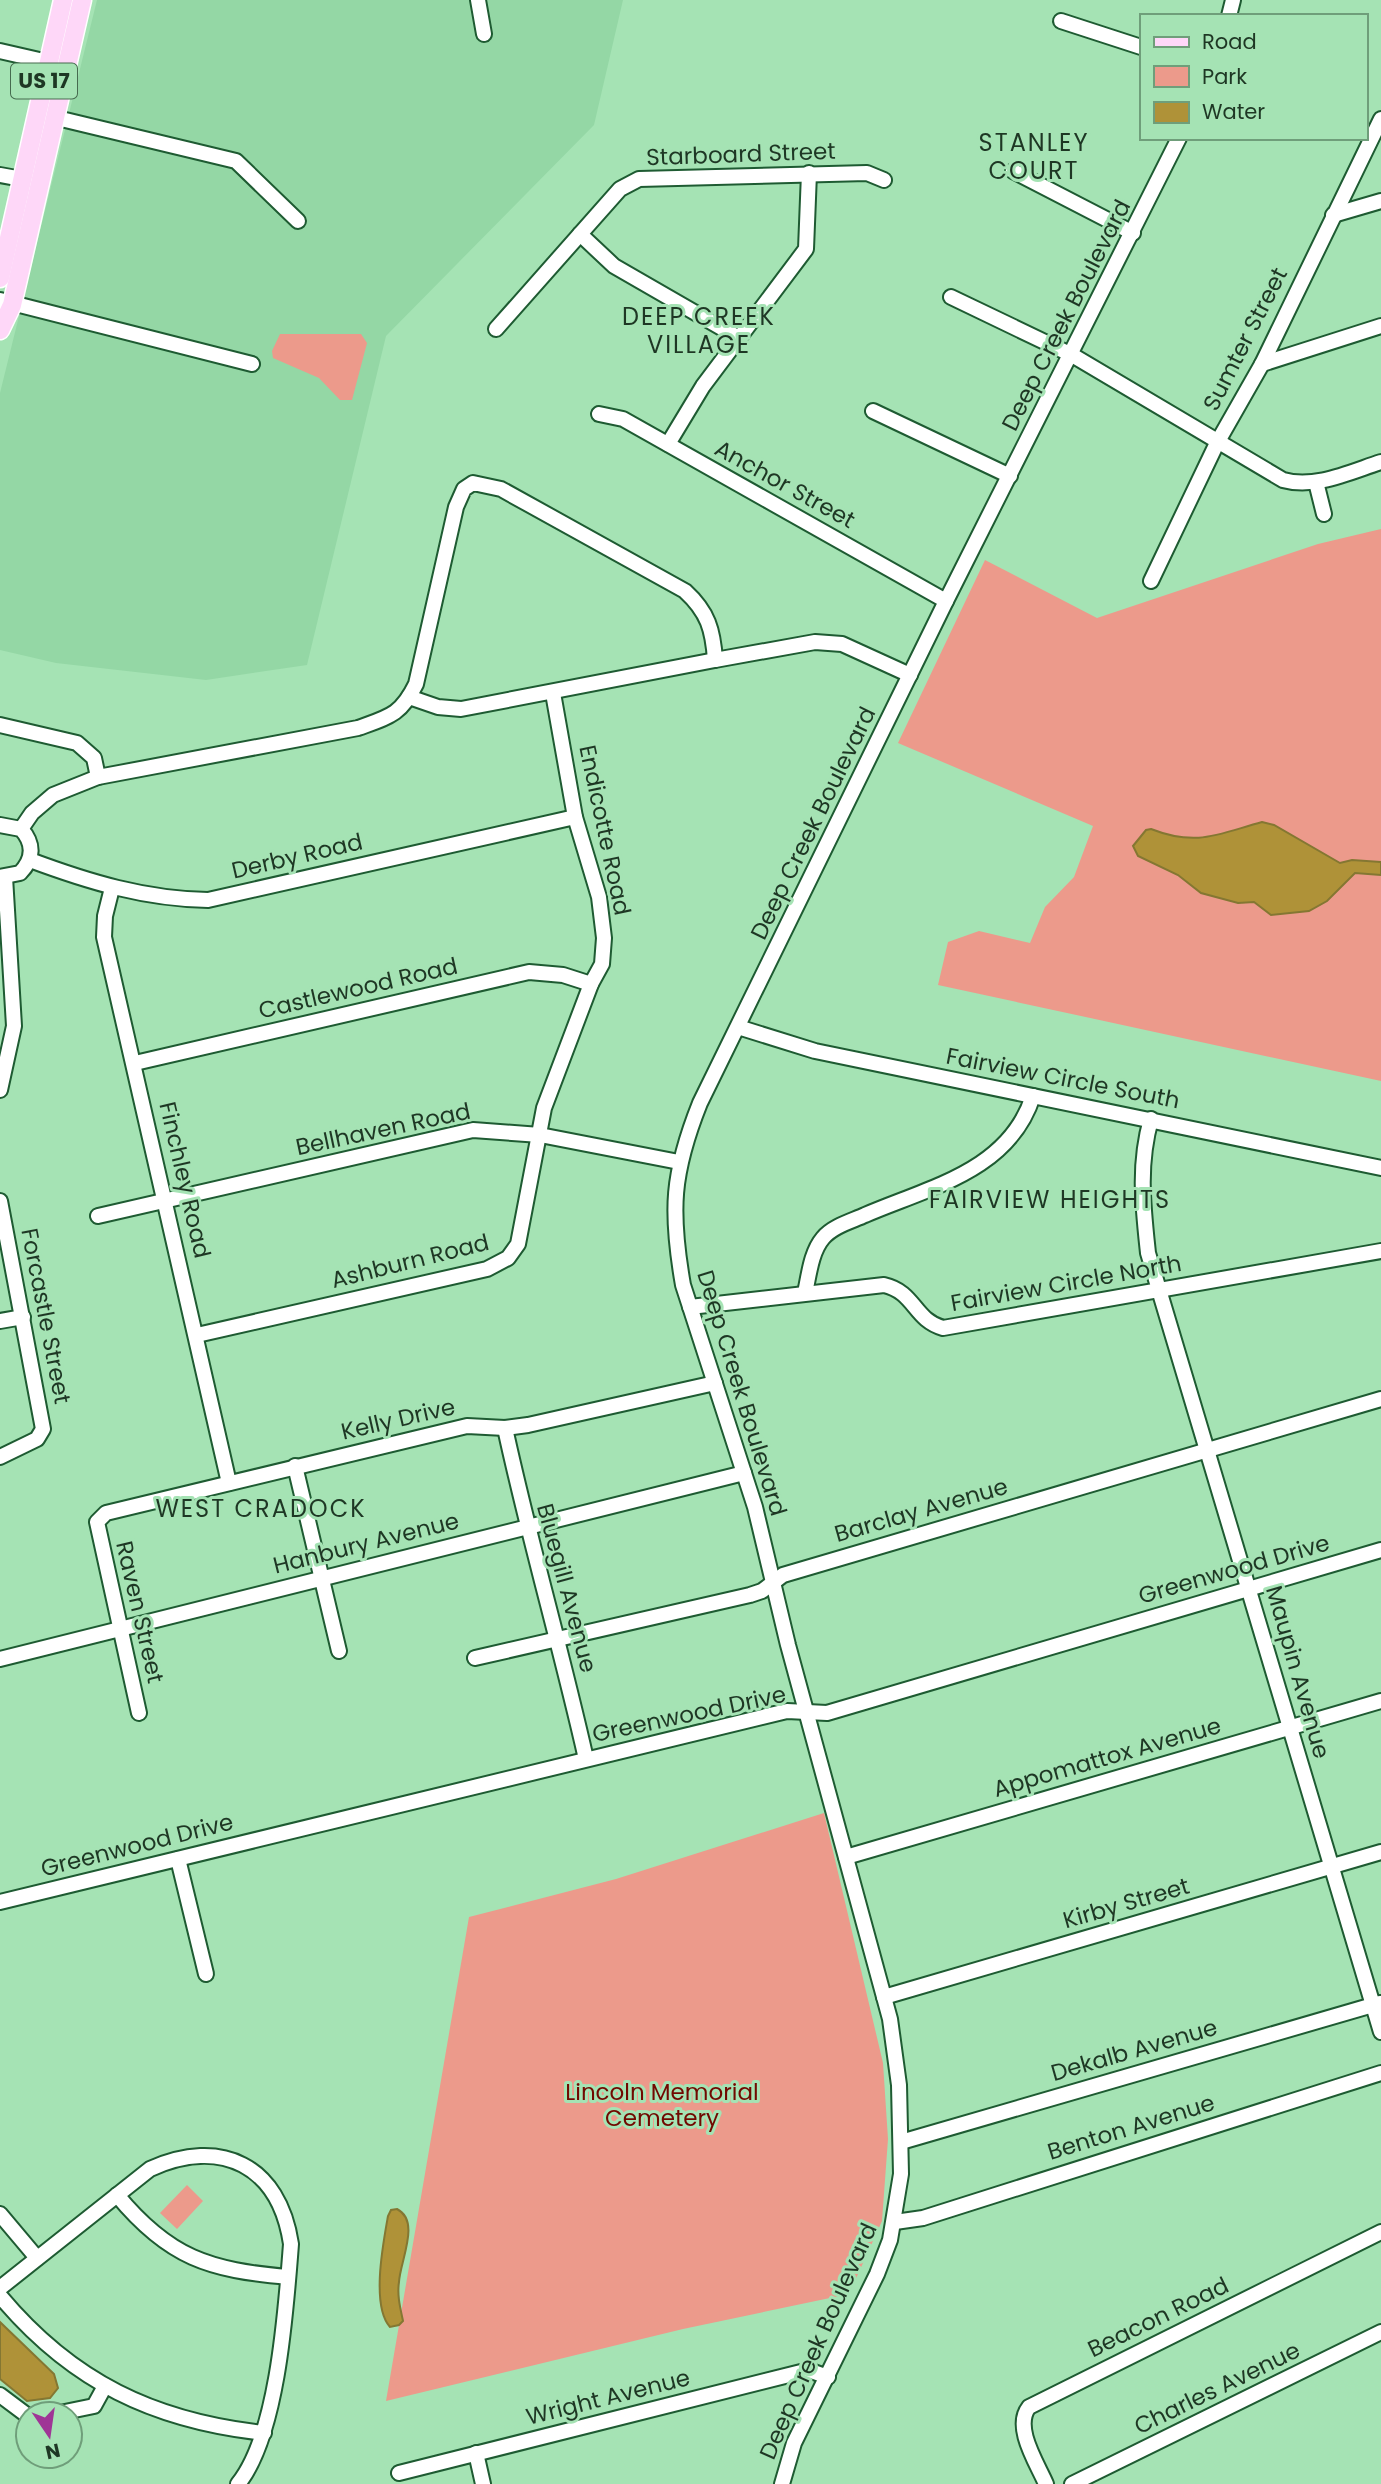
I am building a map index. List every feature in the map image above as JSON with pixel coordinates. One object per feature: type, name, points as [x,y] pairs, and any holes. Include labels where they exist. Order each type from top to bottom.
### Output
[{"type":"main road","name":"US 17","points":[[0,278],[63,0]]},
{"type":"main road","name":"US 17","points":[[0,330],[57,118],[82,0]]},
{"type":"street","points":[[478,0],[484,34]]},
{"type":"street","points":[[1060,21],[1140,47]]},
{"type":"street","points":[[0,51],[48,62]]},
{"type":"street","points":[[57,118],[236,161],[298,221]]},
{"type":"street","name":"Sumter Street","points":[[1151,581],[1217,443],[1262,364],[1381,119]]},
{"type":"street","name":"Deep Creek Boulevard","points":[[782,2484],[794,2443],[877,2274],[895,2222],[900,2198],[901,2142],[895,2044],[744,1473],[690,1307],[677,1252],[676,1178],[700,1103],[946,601],[1179,140]]},
{"type":"street","points":[[1013,171],[1133,233]]},
{"type":"street","points":[[668,444],[703,386],[806,248],[809,173]]},
{"type":"street","name":"Starboard Street","points":[[496,329],[620,190],[639,179],[867,173],[884,180]]},
{"type":"street","points":[[0,175],[22,179]]},
{"type":"street","points":[[1333,215],[1381,201]]},
{"type":"street","points":[[580,234],[614,265],[739,338]]},
{"type":"street","points":[[951,297],[1072,355],[1283,480],[1303,484],[1316,482],[1381,462]]},
{"type":"street","points":[[6,302],[252,364]]},
{"type":"street","points":[[1262,364],[1381,326]]},
{"type":"street","points":[[873,411],[1010,476]]},
{"type":"street","name":"Anchor Street","points":[[599,414],[623,419],[946,601]]},
{"type":"street","points":[[1316,482],[1324,514]]},
{"type":"street","points":[[21,829],[32,813],[53,795],[98,778],[358,728],[393,716],[416,684],[456,507],[464,489],[473,483],[501,489],[685,591],[701,606],[713,631],[715,660]]},
{"type":"street","points":[[409,697],[438,707],[461,709],[815,642],[842,643],[910,675]]},
{"type":"street","name":"Endicotte Road","points":[[540,1135],[550,1090],[591,984],[602,964],[604,938],[599,897],[575,817],[553,693]]},
{"type":"street","points":[[0,725],[77,743],[94,758],[98,778]]},
{"type":"street","name":"Derby Road","points":[[30,860],[112,888],[172,899],[208,900],[575,817]]},
{"type":"street","points":[[0,825],[21,829],[31,843],[30,860],[20,873],[3,877],[5,954],[14,1026],[0,1090]]},
{"type":"street","name":"Finchley Road","points":[[112,888],[105,916],[104,937],[229,1483]]},
{"type":"street","name":"Castlewood Road","points":[[135,1063],[529,972],[563,975],[591,984]]},
{"type":"street","name":"Fairview Circle South","points":[[738,1027],[815,1051],[1381,1168]]},
{"type":"street","points":[[805,1293],[814,1253],[825,1235],[851,1221],[972,1170],[1019,1128],[1026,1119],[1033,1096]]},
{"type":"street","name":"Maupin Avenue","points":[[1150,1119],[1143,1146],[1142,1198],[1148,1252],[1251,1588],[1330,1867],[1376,2004],[1381,2032]]},
{"type":"street","name":"Bellhaven Road","points":[[98,1216],[473,1130],[540,1135],[679,1162]]},
{"type":"street","name":"Ashburn Road","points":[[197,1335],[487,1269],[508,1258],[518,1244],[540,1135]]},
{"type":"street","name":"Forcastle Street","points":[[0,1201],[43,1429],[37,1439],[0,1457]]},
{"type":"street","name":"Fairview Circle North","points":[[690,1307],[870,1285],[895,1287],[907,1295],[928,1322],[943,1328],[1381,1251]]},
{"type":"street","points":[[0,1321],[23,1317]]},
{"type":"street","name":"Kelly Drive","points":[[97,1521],[107,1513],[467,1426],[505,1428],[715,1383]]},
{"type":"street","name":"Barclay Avenue","points":[[475,1658],[750,1595],[762,1591],[783,1574],[1381,1399]]},
{"type":"street","name":"Bluegill Avenue","points":[[505,1428],[527,1527],[558,1640],[586,1759]]},
{"type":"street","points":[[295,1466],[339,1651]]},
{"type":"street","name":"Hanbury Avenue","points":[[0,1659],[744,1473]]},
{"type":"street","name":"Raven Street","points":[[97,1521],[139,1713]]},
{"type":"street","name":"Greenwood Drive","points":[[0,1902],[787,1711],[827,1713],[1381,1550]]},
{"type":"street","name":"Appomattox Avenue","points":[[846,1857],[1381,1701]]},
{"type":"street","name":"Kirby Street","points":[[884,1997],[1381,1853]]},
{"type":"street","points":[[178,1858],[206,1974]]},
{"type":"street","name":"Dekalb Avenue","points":[[901,2142],[1376,2004]]},
{"type":"street","name":"Benton Avenue","points":[[895,2222],[923,2218],[1381,2073]]},
{"type":"street","points":[[0,2288],[150,2169],[191,2155],[230,2159],[250,2168],[279,2199],[288,2221],[291,2244],[270,2417],[259,2450],[239,2484]]},
{"type":"street","points":[[117,2195],[141,2223],[187,2256],[211,2266],[245,2273],[288,2277]]},
{"type":"street","points":[[0,2214],[37,2258]]},
{"type":"street","name":"Beacon Road","points":[[1046,2484],[1023,2427],[1024,2414],[1029,2407],[1381,2232]]},
{"type":"street","points":[[0,2296],[25,2326],[52,2351],[105,2386],[168,2415],[218,2428],[264,2433]]},
{"type":"street","name":"Charles Avenue","points":[[1072,2484],[1381,2332]]},
{"type":"street","name":"Wright Avenue","points":[[399,2473],[801,2372],[811,2371],[828,2376]]},
{"type":"street","points":[[84,2408],[94,2406],[105,2386]]},
{"type":"street","points":[[476,2454],[483,2484]]},
{"type":"shaded area","points":[[97,0],[623,0],[594,125],[386,336],[307,665],[206,680],[56,663],[0,650],[0,393]]},
{"type":"green space","points":[[280,334],[361,334],[367,343],[352,400],[340,400],[319,378],[273,358],[272,351]]},
{"type":"green space","points":[[1381,529],[1381,1081],[938,985],[948,942],[979,931],[1030,943],[1045,907],[1074,877],[1093,826],[898,743],[985,560],[1097,618],[1318,544]]},
{"type":"green space","name":"Lincoln Memorial Cemetery","points":[[824,1813],[883,2063],[888,2139],[882,2221],[849,2294],[683,2329],[386,2401],[469,1917],[616,1879]]},
{"type":"green space","points":[[187,2185],[203,2201],[177,2229],[160,2213]]},
{"type":"water","points":[[1262,822],[1274,825],[1340,863],[1352,860],[1381,862],[1381,875],[1355,873],[1327,901],[1309,911],[1271,915],[1254,902],[1238,903],[1201,893],[1178,875],[1138,856],[1133,846],[1146,830],[1151,829],[1195,838]]},
{"type":"water","points":[[397,2209],[408,2223],[398,2287],[403,2321],[390,2327],[381,2305],[380,2274],[388,2216],[391,2210]]},
{"type":"water","points":[[0,2322],[54,2374],[58,2388],[50,2398],[26,2400],[0,2379]]},
{"type":"district","name":"STANLEY COURT","points":[[1034,157]]},
{"type":"district","name":"DEEP CREEK VILLAGE","points":[[699,331]]},
{"type":"district","name":"FAIRVIEW HEIGHTS","points":[[1050,1200]]},
{"type":"district","name":"WEST CRADOCK","points":[[261,1509]]}]
